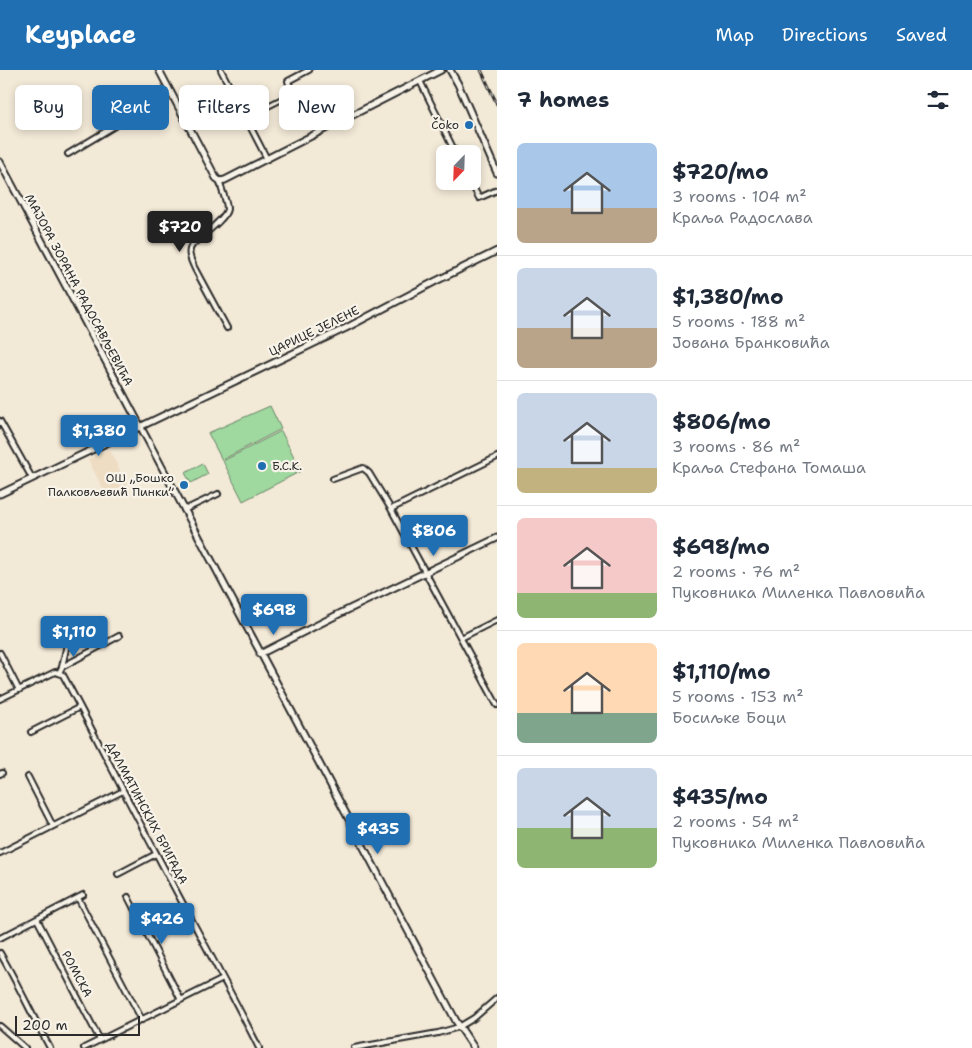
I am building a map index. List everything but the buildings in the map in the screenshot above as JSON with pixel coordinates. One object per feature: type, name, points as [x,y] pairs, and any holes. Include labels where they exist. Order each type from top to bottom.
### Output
[{"type":"main road","points":[[160,70],[216,178],[220,181],[441,70]]},
{"type":"main road","points":[[450,70],[497,172]]},
{"type":"main road","name":"МАЈОРА ЗОРАНА РАДОСАВЉЕВИЋА","points":[[0,162],[459,1027],[474,1048]]},
{"type":"main road","name":"ЦАРИЦЕ ЈЕЛЕНЕ","points":[[0,494],[346,328],[497,251]]},
{"type":"main road","points":[[260,654],[497,538]]},
{"type":"street","points":[[221,70],[229,85]]},
{"type":"street","points":[[269,106],[292,94],[293,92],[288,81],[309,70]]},
{"type":"street","points":[[420,81],[452,145]]},
{"type":"street","points":[[68,154],[170,92]]},
{"type":"street","points":[[253,130],[267,158]]},
{"type":"street","points":[[220,181],[227,207],[226,214],[189,248],[189,253],[195,269],[227,328]]},
{"type":"street","points":[[475,190],[479,198],[497,190]]},
{"type":"street","points":[[0,421],[32,478]]},
{"type":"street","points":[[391,508],[497,456]]},
{"type":"street","points":[[332,479],[363,468],[366,470],[391,508],[497,705]]},
{"type":"street","points":[[184,510],[218,494]]},
{"type":"street","points":[[461,638],[497,620]]},
{"type":"street","points":[[62,667],[67,644],[100,626]]},
{"type":"street","points":[[0,699],[57,672],[62,667],[119,636]]},
{"type":"street","points":[[0,653],[19,690]]},
{"type":"street","name":"ДАЛМАТИНСКИХ БРИГАДА","points":[[57,672],[63,675],[259,1048]]},
{"type":"street","points":[[31,732],[80,707]]},
{"type":"street","points":[[28,777],[53,826]]},
{"type":"street","points":[[0,853],[123,791]]},
{"type":"street","points":[[118,874],[156,854]]},
{"type":"street","points":[[0,938],[83,895]]},
{"type":"street","points":[[128,897],[181,1000]]},
{"type":"street","points":[[78,898],[142,1020]]},
{"type":"street","name":"РОМСКА","points":[[37,918],[100,1040]]},
{"type":"street","points":[[0,953],[50,1048]]},
{"type":"street","points":[[84,1048],[223,979]]},
{"type":"street","points":[[354,1048],[438,1033],[459,1027],[474,1018],[497,998]]},
{"type":"street","points":[[0,1026],[25,1048]]},
{"type":"shaded area","points":[[109,449],[127,485],[106,495],[88,459]]},
{"type":"green space","points":[[270,406],[281,429],[222,460],[208,433]]},
{"type":"green space","name":"Б.С.К.","points":[[281,431],[301,471],[243,501],[223,461]]},
{"type":"green space","points":[[203,464],[208,474],[191,483],[185,473]]},
{"type":"railway","points":[[481,70],[497,104]]},
{"type":"place","name":"Čoko","points":[[469,125]]},
{"type":"place","name":"Б.С.К.","points":[[262,466]]},
{"type":"place","name":"ОШ „Бошко Палковљевић Пинки”","points":[[184,485]]}]
